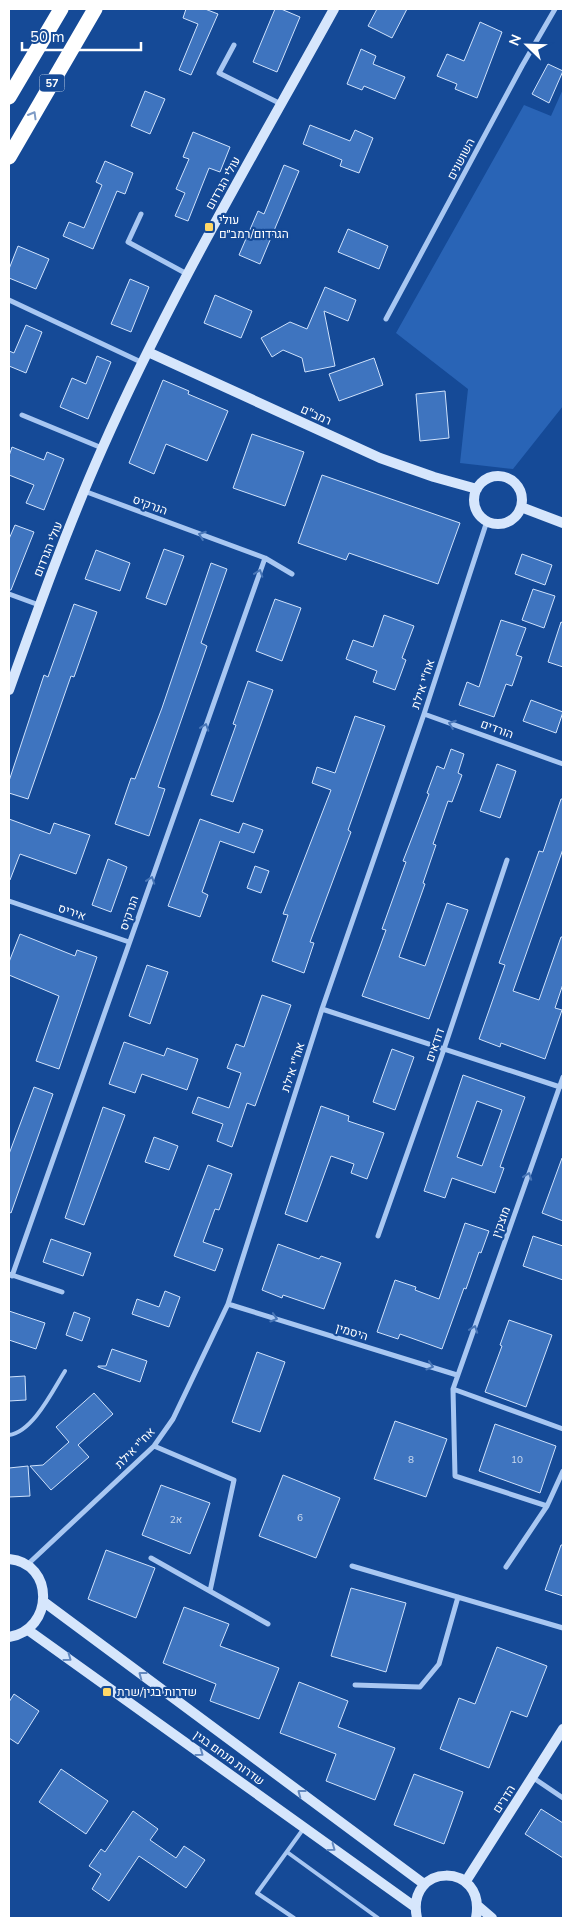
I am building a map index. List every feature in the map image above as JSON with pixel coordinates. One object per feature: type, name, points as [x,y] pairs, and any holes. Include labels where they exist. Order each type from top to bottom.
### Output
[{"type":"highway","name":"57","points":[[9,98],[61,9]]},
{"type":"highway","name":"57","points":[[9,157],[94,9]]},
{"type":"street","name":"עולי הגרדום","points":[[9,690],[39,605],[102,448],[187,274],[334,9]]},
{"type":"street","name":"השושנים","points":[[386,319],[522,66],[555,9]]},
{"type":"street","points":[[234,46],[219,73],[281,104]]},
{"type":"street","points":[[141,214],[128,242],[187,274]]},
{"type":"street","points":[[9,300],[143,363]]},
{"type":"street","name":"רמב\"ם","points":[[148,352],[380,458],[434,477],[477,489]]},
{"type":"street","points":[[22,415],[102,448]]},
{"type":"street","points":[[500,476],[509,478],[516,483],[522,498],[521,506],[511,520],[495,524],[487,521],[478,513],[474,497],[484,480],[500,476]]},
{"type":"street","name":"הנרקיס","points":[[84,491],[265,558],[292,574]]},
{"type":"street","points":[[521,506],[563,523]]},
{"type":"street","name":"אח\"י אילת","points":[[27,1565],[154,1446],[173,1419],[228,1304],[322,1008],[424,714],[487,521]]},
{"type":"street","name":"הנרקיס","points":[[11,1275],[265,558]]},
{"type":"street","points":[[9,594],[39,605]]},
{"type":"street","name":"הורדים","points":[[424,714],[563,764]]},
{"type":"street","name":"דודאים","points":[[378,1236],[444,1049],[507,860]]},
{"type":"street","name":"איריס","points":[[9,902],[130,942]]},
{"type":"street","points":[[322,1008],[560,1087]]},
{"type":"street","name":"מוצקין","points":[[457,1375],[563,1077]]},
{"type":"street","points":[[11,1275],[62,1292]]},
{"type":"street","name":"היסמין","points":[[228,1304],[457,1375]]},
{"type":"street","points":[[457,1375],[453,1389],[455,1476],[547,1506]]},
{"type":"street","points":[[453,1389],[563,1429]]},
{"type":"street","points":[[154,1446],[234,1480],[210,1591]]},
{"type":"street","points":[[506,1567],[547,1506],[563,1470]]},
{"type":"street","points":[[152,1558],[268,1624]]},
{"type":"street","points":[[9,1559],[27,1565],[37,1576],[43,1588],[44,1602],[37,1620],[28,1630],[9,1637]]},
{"type":"street","points":[[352,1566],[563,1628]]},
{"type":"street","points":[[354,1685],[420,1687],[439,1664],[458,1598]]},
{"type":"street","name":"שדרות מנחם בגין","points":[[44,1602],[424,1884]]},
{"type":"street","name":"שדרות מנחם בגין","points":[[28,1630],[415,1907]]},
{"type":"street","name":"הדרים","points":[[466,1881],[563,1729]]},
{"type":"street","points":[[532,1778],[563,1798]]},
{"type":"street","points":[[417,1918],[415,1907],[418,1893],[424,1884],[434,1878],[445,1875],[456,1876],[466,1881],[476,1896],[478,1906],[476,1918]]},
{"type":"street","points":[[478,1906],[492,1918]]},
{"type":"lane","points":[[9,1435],[15,1434],[33,1421],[65,1371]]},
{"type":"lane","points":[[294,1918],[257,1893],[304,1828]]},
{"type":"lane","points":[[287,1852],[378,1918]]},
{"type":"shaded area","points":[[563,89],[563,406],[513,469],[460,463],[468,389],[396,333],[524,105],[551,116]]},
{"type":"building","points":[[186,9],[205,9],[218,14],[191,75],[179,70],[198,24],[183,18]]},
{"type":"building","points":[[275,9],[281,9],[300,17],[277,72],[253,62]]},
{"type":"building","points":[[377,9],[407,9],[392,38],[368,26]]},
{"type":"building","points":[[480,22],[502,32],[477,98],[455,89],[457,84],[437,76],[447,54],[464,61]]},
{"type":"building","points":[[361,49],[376,56],[373,64],[405,77],[395,99],[364,86],[362,90],[347,84]]},
{"type":"building","points":[[548,64],[563,71],[549,103],[532,94]]},
{"type":"building","points":[[145,91],[165,99],[150,134],[131,126]]},
{"type":"building","points":[[310,125],[350,141],[355,130],[373,138],[359,173],[340,166],[342,160],[303,144]]},
{"type":"building","points":[[193,132],[230,147],[220,172],[209,168],[188,221],[175,216],[185,193],[176,189],[189,159],[183,157]]},
{"type":"building","points":[[105,161],[133,173],[125,194],[117,191],[93,249],[63,236],[69,222],[84,228],[102,185],[96,182]]},
{"type":"building","points":[[284,165],[299,171],[260,264],[239,255],[258,211],[264,214]]},
{"type":"building","points":[[348,229],[388,246],[379,269],[338,252]]},
{"type":"building","points":[[18,246],[49,259],[36,289],[9,278],[9,269]]},
{"type":"building","points":[[130,279],[149,287],[131,332],[111,324]]},
{"type":"building","points":[[325,287],[356,300],[348,321],[324,311],[335,366],[305,372],[302,358],[283,350],[272,357],[261,338],[290,322],[307,329]]},
{"type":"building","points":[[215,295],[252,311],[241,338],[204,323]]},
{"type":"building","points":[[26,325],[42,332],[26,373],[9,366],[9,351],[14,353]]},
{"type":"building","points":[[97,356],[111,362],[88,419],[60,407],[72,378],[86,384]]},
{"type":"building","points":[[374,358],[383,385],[339,401],[329,374]]},
{"type":"building","points":[[163,380],[189,391],[188,394],[228,411],[207,461],[166,444],[154,474],[129,463]]},
{"type":"building","points":[[445,391],[449,438],[420,441],[416,394]]},
{"type":"building","points":[[252,434],[304,452],[285,506],[233,488]]},
{"type":"building","points":[[12,447],[44,460],[47,452],[64,459],[44,510],[26,503],[34,485],[9,475],[9,456]]},
{"type":"building","points":[[322,475],[460,523],[438,584],[349,553],[346,560],[298,543]]},
{"type":"building","points":[[15,525],[34,532],[11,590],[9,590],[9,539]]},
{"type":"building","points":[[164,549],[184,556],[166,605],[146,598]]},
{"type":"building","points":[[96,550],[130,563],[120,591],[85,579]]},
{"type":"building","points":[[522,554],[552,565],[545,585],[515,574]]},
{"type":"building","points":[[211,563],[227,569],[201,643],[207,646],[158,787],[165,789],[149,836],[115,824],[131,778],[135,779],[162,708]]},
{"type":"building","points":[[533,589],[555,596],[544,628],[522,620]]},
{"type":"building","points":[[275,599],[301,608],[282,661],[256,651]]},
{"type":"building","points":[[74,604],[97,612],[74,677],[71,676],[28,799],[9,793],[9,781],[44,675],[48,677]]},
{"type":"building","points":[[384,615],[414,626],[402,658],[406,660],[395,690],[373,682],[377,671],[346,659],[353,640],[373,647]]},
{"type":"building","points":[[501,620],[526,628],[516,655],[522,657],[512,686],[506,684],[494,717],[459,705],[467,682],[479,687]]},
{"type":"building","points":[[561,622],[563,623],[563,667],[548,662]]},
{"type":"building","points":[[248,681],[273,690],[233,802],[211,795],[236,725],[233,724]]},
{"type":"building","points":[[531,700],[563,712],[556,733],[523,721]]},
{"type":"building","points":[[355,716],[385,726],[348,830],[351,832],[310,942],[314,943],[304,973],[272,961],[288,915],[283,914],[331,790],[312,783],[317,767],[335,773]]},
{"type":"building","points":[[451,749],[464,754],[458,773],[462,775],[452,802],[448,801],[433,844],[436,845],[423,883],[425,884],[399,957],[425,966],[447,903],[468,910],[429,1019],[362,996],[386,930],[382,929],[406,862],[403,861],[429,794],[427,793],[437,766],[444,769]]},
{"type":"building","points":[[497,764],[516,771],[500,818],[480,811]]},
{"type":"building","points":[[561,799],[563,799],[563,849],[513,991],[539,1000],[561,937],[563,937],[563,984],[555,1008],[562,1010],[545,1059],[501,1043],[500,1047],[479,1039],[505,965],[499,963],[539,851],[543,852]]},
{"type":"building","points":[[9,819],[50,834],[54,823],[90,835],[76,874],[20,854],[9,880]]},
{"type":"building","points":[[200,819],[239,833],[243,823],[263,830],[254,853],[220,841],[202,892],[208,895],[200,917],[168,906]]},
{"type":"building","points":[[108,859],[127,867],[111,912],[92,905]]},
{"type":"building","points":[[255,866],[269,871],[261,893],[247,888]]},
{"type":"building","points":[[20,934],[75,956],[77,950],[97,957],[59,1069],[36,1061],[59,996],[9,975],[9,962]]},
{"type":"building","points":[[147,965],[168,972],[150,1024],[129,1016]]},
{"type":"building","points":[[262,995],[291,1005],[255,1106],[247,1103],[232,1147],[217,1141],[223,1124],[192,1113],[198,1097],[229,1108],[241,1073],[227,1068],[236,1044],[244,1047]]},
{"type":"building","points":[[124,1042],[164,1056],[167,1048],[198,1059],[187,1090],[142,1074],[135,1093],[109,1084]]},
{"type":"building","points":[[392,1049],[414,1057],[395,1110],[373,1102]]},
{"type":"building","points":[[463,1075],[525,1097],[500,1167],[504,1168],[495,1193],[452,1178],[445,1198],[424,1191]],"holes":[[[477,1101],[502,1110],[482,1166],[457,1157]]]},
{"type":"building","points":[[34,1087],[53,1094],[11,1213],[9,1212],[9,1154]]},
{"type":"building","points":[[321,1106],[349,1116],[348,1121],[384,1133],[367,1179],[351,1173],[354,1164],[331,1156],[307,1222],[285,1214]]},
{"type":"building","points":[[103,1107],[125,1115],[84,1225],[65,1218]]},
{"type":"building","points":[[154,1137],[178,1146],[169,1170],[145,1162]]},
{"type":"building","points":[[563,1158],[563,1221],[542,1213]]},
{"type":"building","points":[[208,1165],[232,1174],[219,1210],[215,1209],[203,1242],[223,1249],[215,1271],[174,1256]]},
{"type":"building","points":[[465,1223],[489,1231],[481,1253],[479,1252],[466,1289],[464,1288],[442,1349],[400,1334],[398,1339],[377,1332],[395,1280],[416,1287],[415,1290],[439,1299]]},
{"type":"building","points":[[533,1236],[563,1246],[563,1280],[523,1266]]},
{"type":"building","points":[[51,1239],[91,1253],[83,1276],[43,1262]]},
{"type":"building","points":[[278,1244],[319,1259],[321,1256],[341,1263],[324,1309],[283,1295],[282,1298],[262,1290]]},
{"type":"building","points":[[165,1291],[180,1297],[169,1327],[132,1314],[137,1299],[159,1307]]},
{"type":"building","points":[[9,1311],[45,1323],[36,1349],[9,1340]]},
{"type":"building","points":[[74,1312],[90,1318],[82,1341],[66,1335]]},
{"type":"building","points":[[509,1320],[552,1335],[526,1407],[485,1392],[502,1346],[500,1345]]},
{"type":"building","points":[[112,1349],[147,1361],[140,1382],[98,1367],[106,1366]]},
{"type":"building","points":[[257,1352],[285,1362],[260,1432],[232,1422]]},
{"type":"building","points":[[25,1376],[26,1400],[9,1401],[9,1377]]},
{"type":"building","points":[[94,1393],[113,1414],[78,1445],[89,1457],[51,1490],[30,1466],[43,1465],[69,1442],[56,1427]]},
{"type":"building","points":[[395,1421],[447,1439],[426,1497],[374,1479]]},
{"type":"building","points":[[495,1424],[556,1446],[540,1493],[479,1471]]},
{"type":"building","points":[[28,1466],[30,1496],[9,1497],[9,1468]]},
{"type":"building","points":[[283,1475],[340,1498],[316,1558],[259,1536]]},
{"type":"building","points":[[161,1485],[210,1503],[190,1554],[142,1535]]},
{"type":"building","points":[[561,1545],[563,1545],[563,1596],[545,1590]]},
{"type":"building","points":[[106,1550],[155,1568],[136,1618],[88,1599]]},
{"type":"building","points":[[351,1588],[406,1603],[386,1672],[331,1656]]},
{"type":"building","points":[[184,1607],[229,1624],[220,1646],[279,1668],[259,1719],[210,1701],[216,1684],[163,1663]]},
{"type":"building","points":[[497,1647],[547,1666],[527,1717],[511,1711],[489,1768],[440,1749],[459,1698],[475,1704]]},
{"type":"building","points":[[299,1682],[348,1701],[338,1727],[395,1748],[375,1800],[326,1781],[336,1754],[280,1733]]},
{"type":"building","points":[[14,1694],[39,1711],[18,1744],[9,1738],[9,1702]]},
{"type":"building","points":[[61,1769],[108,1801],[86,1834],[39,1802]]},
{"type":"building","points":[[414,1774],[463,1792],[444,1844],[394,1825]]},
{"type":"building","points":[[541,1809],[563,1823],[563,1858],[525,1834]]},
{"type":"building","points":[[133,1811],[158,1829],[150,1840],[176,1858],[184,1846],[205,1860],[186,1888],[139,1856],[109,1901],[92,1889],[101,1874],[89,1866],[101,1849],[105,1852]]},
{"type":"place","name":"עולי הגרדום/רמב״ם","points":[[209,227]]},
{"type":"place","name":"שדרות בגין/שרת","points":[[107,1692]]}]
